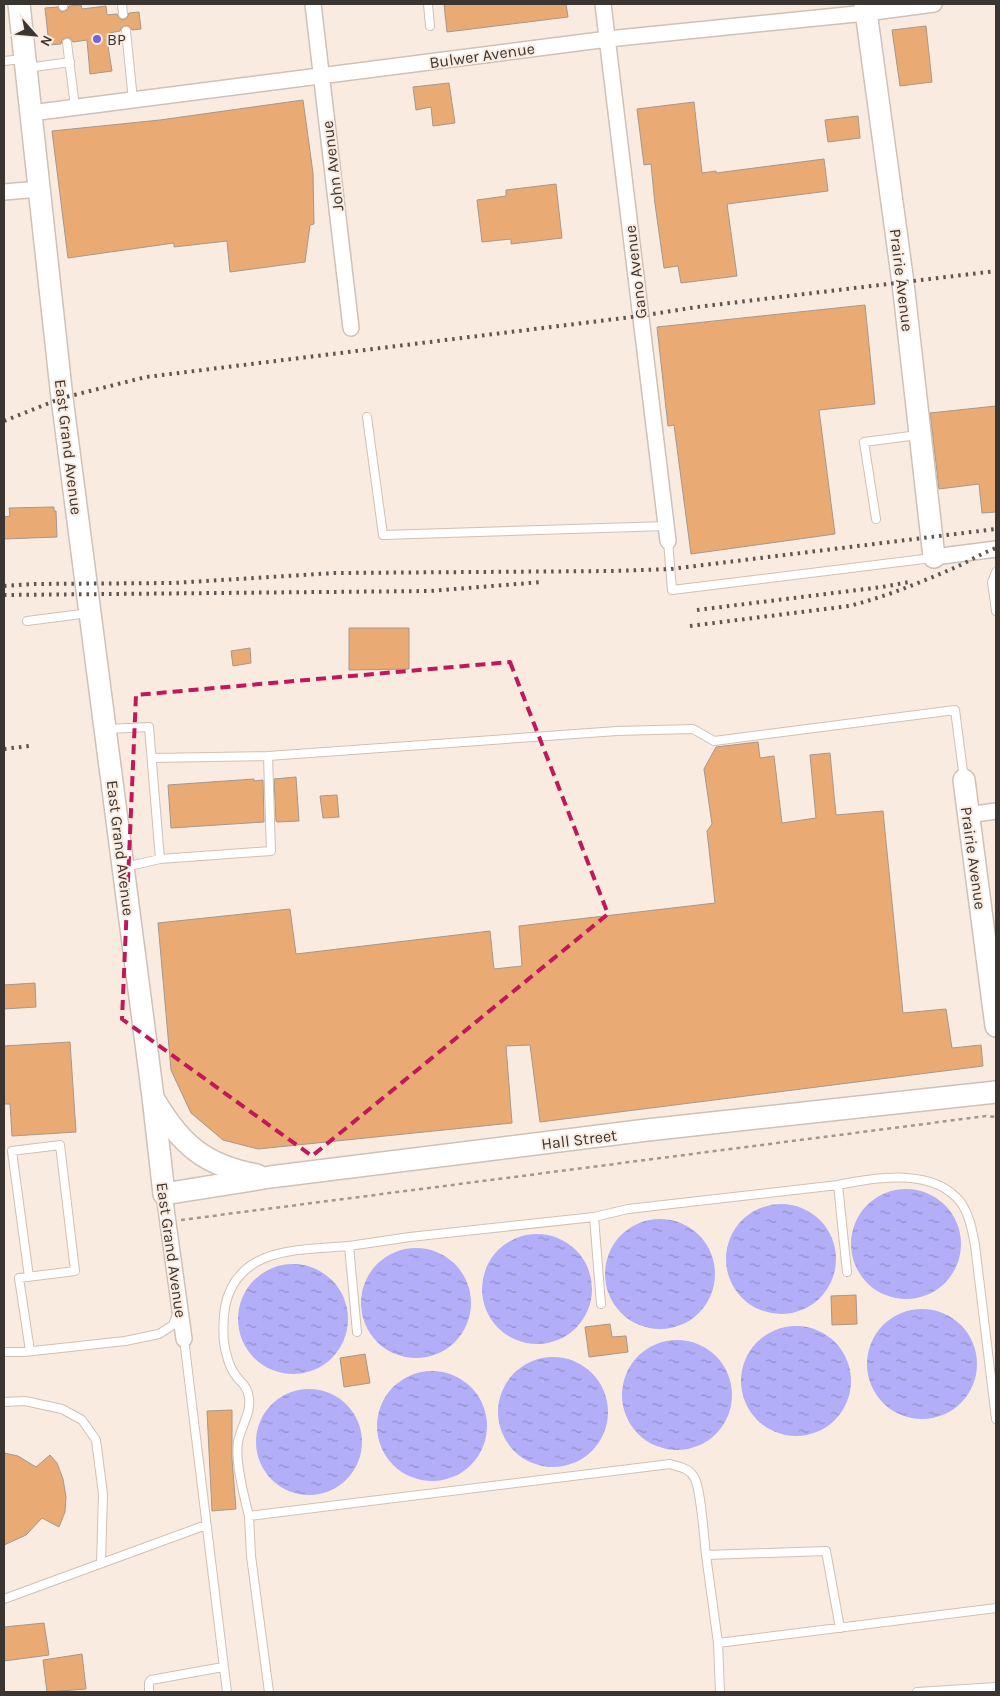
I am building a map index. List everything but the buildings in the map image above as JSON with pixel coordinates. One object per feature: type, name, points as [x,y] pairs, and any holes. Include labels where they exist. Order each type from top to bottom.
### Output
[{"type":"main road","name":"East Grand Avenue","points":[[19,4],[18,63],[31,113],[62,398],[164,1194]]},
{"type":"main road","name":"Prairie Avenue","points":[[865,8],[903,283],[934,558]]},
{"type":"main road","name":"Prairie Avenue","points":[[964,780],[996,1026]]},
{"type":"main road","name":"Hall Street","points":[[164,1194],[270,1177],[637,1132],[996,1092]]},
{"type":"main road","points":[[153,1097],[177,1133],[205,1157],[222,1167],[270,1177]]},
{"type":"street","name":"John Avenue","points":[[313,4],[351,328]]},
{"type":"street","name":"Gano Avenue","points":[[603,4],[667,534]]},
{"type":"street","name":"Bulwer Avenue","points":[[31,113],[608,38],[865,8],[934,4]]},
{"type":"street","points":[[4,192],[40,189]]},
{"type":"street","points":[[934,558],[996,549]]},
{"type":"street","points":[[968,815],[996,812]]},
{"type":"street","name":"East Grand Avenue","points":[[164,1194],[184,1339]]},
{"type":"lane","points":[[122,4],[123,14]]},
{"type":"lane","points":[[428,4],[430,26]]},
{"type":"lane","points":[[126,31],[133,100]]},
{"type":"lane","points":[[67,43],[75,107]]},
{"type":"lane","points":[[18,63],[70,62]]},
{"type":"lane","points":[[367,417],[383,535],[667,534],[672,590],[934,558]]},
{"type":"lane","points":[[876,519],[864,442],[920,434]]},
{"type":"lane","points":[[996,572],[992,582],[996,611]]},
{"type":"lane","points":[[27,621],[89,613]]},
{"type":"lane","points":[[152,758],[268,756],[617,731],[693,729],[714,741],[955,710],[964,780]]},
{"type":"lane","points":[[105,729],[149,727],[160,859]]},
{"type":"lane","points":[[123,867],[160,859],[271,852],[268,756]]},
{"type":"lane","points":[[29,1277],[12,1150],[60,1144],[75,1271],[29,1277],[19,1278],[30,1351]]},
{"type":"lane","points":[[269,1692],[251,1556],[249,1516],[242,1486],[238,1442],[250,1407],[248,1388],[234,1373],[226,1355],[224,1317],[227,1298],[238,1277],[254,1262],[269,1255],[410,1237],[594,1217],[628,1209],[838,1185],[863,1180],[907,1178],[928,1181],[948,1191],[961,1204],[970,1220],[975,1244],[996,1419]]},
{"type":"lane","points":[[838,1185],[847,1272]]},
{"type":"lane","points":[[594,1217],[601,1304]]},
{"type":"lane","points":[[349,1246],[357,1332]]},
{"type":"lane","points":[[4,1352],[125,1342],[159,1334],[172,1325],[179,1307]]},
{"type":"lane","name":"East Grand Avenue","points":[[184,1339],[226,1692]]},
{"type":"lane","points":[[4,1402],[26,1401],[62,1409],[82,1420],[96,1440],[103,1494],[101,1563]]},
{"type":"lane","points":[[249,1516],[670,1464],[687,1469],[695,1477],[699,1494],[718,1643],[720,1692]]},
{"type":"lane","points":[[4,1600],[206,1525]]},
{"type":"lane","points":[[706,1555],[826,1550],[840,1628]]},
{"type":"lane","points":[[718,1643],[996,1608]]},
{"type":"lane","points":[[149,1692],[151,1680],[223,1667]]},
{"type":"lane","points":[[916,1692],[996,1687]]},
{"type":"path","points":[[190,1219],[892,1130],[986,1116],[996,1117]]},
{"type":"highlighted area","points":[[510,662],[608,914],[312,1156],[122,1019],[136,695]]},
{"type":"water","points":[[906,1189],[917,1190],[927,1194],[945,1205],[956,1223],[960,1233],[960,1255],[956,1265],[945,1283],[927,1294],[917,1298],[906,1299],[895,1298],[885,1294],[867,1283],[856,1265],[852,1255],[851,1244],[852,1233],[856,1223],[867,1205],[885,1194],[895,1190]]},
{"type":"water","points":[[781,1204],[792,1205],[802,1209],[820,1220],[831,1238],[835,1248],[835,1270],[831,1280],[820,1298],[802,1309],[792,1313],[781,1314],[770,1313],[760,1309],[742,1298],[731,1280],[727,1270],[726,1259],[727,1248],[731,1238],[742,1220],[760,1209],[770,1205]]},
{"type":"water","points":[[660,1219],[681,1224],[699,1235],[710,1253],[715,1274],[710,1295],[699,1313],[681,1324],[660,1329],[639,1324],[621,1313],[610,1295],[605,1274],[610,1253],[621,1235],[639,1224]]},
{"type":"water","points":[[537,1234],[558,1239],[576,1250],[587,1268],[592,1289],[587,1310],[576,1328],[558,1339],[537,1344],[516,1339],[498,1328],[487,1310],[482,1289],[487,1268],[498,1250],[516,1239]]},
{"type":"water","points":[[416,1248],[437,1253],[455,1264],[466,1282],[471,1303],[466,1324],[455,1342],[437,1353],[416,1358],[395,1353],[377,1342],[366,1324],[361,1303],[366,1282],[377,1264],[395,1253]]},
{"type":"water","points":[[293,1264],[314,1269],[332,1280],[343,1298],[348,1319],[343,1340],[332,1358],[314,1369],[293,1374],[272,1369],[254,1358],[243,1340],[238,1319],[243,1298],[254,1280],[272,1269]]},
{"type":"water","points":[[922,1309],[943,1314],[961,1325],[972,1343],[977,1364],[972,1385],[961,1403],[943,1414],[922,1419],[901,1414],[883,1403],[872,1385],[867,1364],[872,1343],[883,1325],[901,1314]]},
{"type":"water","points":[[796,1326],[817,1331],[835,1342],[846,1360],[851,1381],[846,1402],[835,1420],[817,1431],[796,1436],[775,1431],[757,1420],[746,1402],[741,1381],[746,1360],[757,1342],[775,1331]]},
{"type":"water","points":[[677,1340],[698,1345],[716,1356],[727,1374],[732,1395],[727,1416],[716,1434],[698,1445],[677,1450],[656,1445],[638,1434],[627,1416],[622,1395],[627,1374],[638,1356],[656,1345]]},
{"type":"water","points":[[553,1357],[574,1362],[592,1373],[603,1391],[608,1412],[603,1433],[592,1451],[574,1462],[553,1467],[532,1462],[514,1451],[503,1433],[498,1412],[503,1391],[514,1373],[532,1362]]},
{"type":"water","points":[[432,1371],[453,1376],[471,1387],[482,1405],[487,1426],[482,1447],[471,1465],[453,1476],[432,1481],[411,1476],[393,1465],[382,1447],[377,1426],[382,1405],[393,1387],[411,1376]]},
{"type":"water","points":[[309,1389],[329,1393],[346,1405],[358,1422],[362,1442],[358,1462],[346,1479],[329,1491],[309,1495],[289,1491],[272,1479],[260,1462],[256,1442],[260,1422],[272,1405],[289,1393]]},
{"type":"railway","points":[[4,421],[62,398],[146,377],[996,271]]},
{"type":"railway","points":[[4,586],[173,583],[335,573],[671,569],[996,529]]},
{"type":"railway","points":[[690,626],[849,606],[915,584],[996,548]]},
{"type":"railway","points":[[4,595],[430,591],[542,582]]},
{"type":"railway","points":[[697,610],[909,582]]},
{"type":"railway","points":[[4,749],[29,746]]},
{"type":"place","name":"BP","points":[[97,39]]}]
